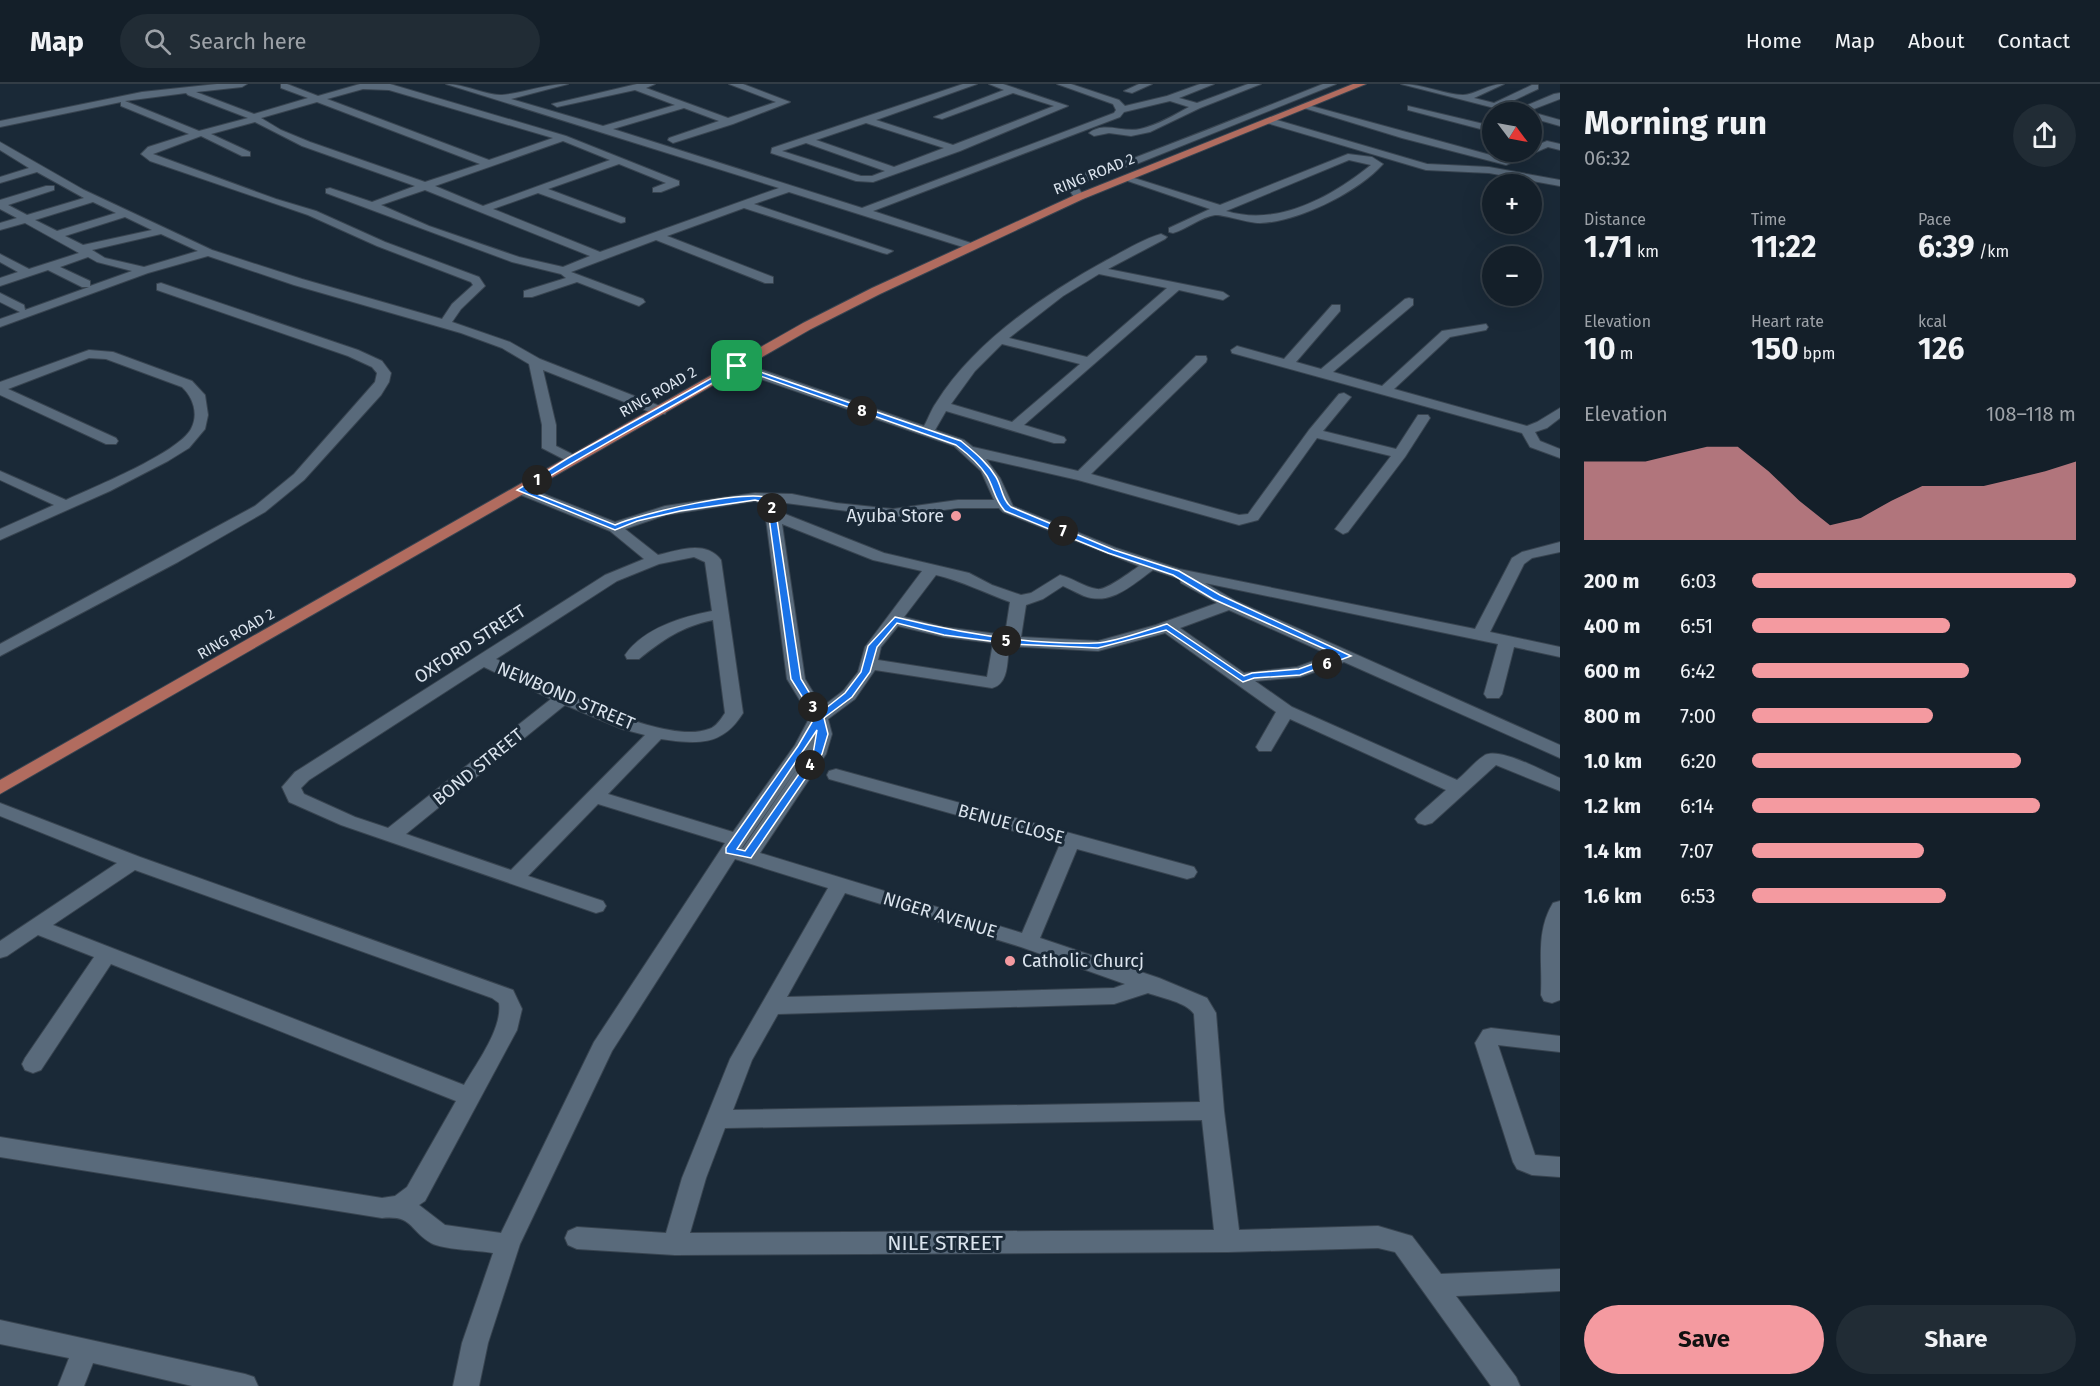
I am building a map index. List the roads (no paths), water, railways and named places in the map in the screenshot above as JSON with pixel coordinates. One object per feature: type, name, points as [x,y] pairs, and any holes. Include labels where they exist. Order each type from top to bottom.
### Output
[{"type":"main road","name":"RING ROAD 2","points":[[0,788],[521,490],[571,459],[817,321],[970,246],[1079,197],[1361,84]]},
{"type":"street","points":[[0,124],[142,95],[242,84]]},
{"type":"street","points":[[451,84],[600,128],[970,246]]},
{"type":"street","points":[[470,90],[486,84]]},
{"type":"street","points":[[500,99],[563,84]]},
{"type":"street","points":[[557,104],[650,84]]},
{"type":"street","points":[[673,140],[785,102],[734,84]]},
{"type":"street","points":[[972,84],[776,150],[776,153],[866,180],[873,180],[1063,106],[994,84]]},
{"type":"street","points":[[1062,84],[1116,102],[1120,104],[1121,110]]},
{"type":"street","points":[[1129,91],[1147,84]]},
{"type":"street","points":[[864,211],[1073,133],[1117,115],[1121,110],[1170,98],[1209,84]]},
{"type":"street","points":[[911,203],[1105,129],[1135,132],[1256,84]]},
{"type":"street","points":[[1079,197],[1072,186],[1079,179],[1093,172],[1135,160],[1331,84]]},
{"type":"street","points":[[1406,84],[1482,103]]},
{"type":"street","points":[[1463,99],[1499,84]]},
{"type":"street","points":[[284,86],[490,164]]},
{"type":"street","points":[[445,324],[456,307],[479,286],[475,280],[381,244],[312,213],[272,201],[210,176],[154,159],[146,154],[152,149],[363,87],[390,87],[563,138],[675,183],[657,190]]},
{"type":"street","points":[[636,87],[730,122]]},
{"type":"street","points":[[1504,102],[1535,87]]},
{"type":"street","points":[[183,90],[255,118],[306,144],[424,186],[600,255]]},
{"type":"street","points":[[939,117],[1013,90]]},
{"type":"street","points":[[1542,102],[1560,96]]},
{"type":"street","points":[[1170,98],[1197,106]]},
{"type":"street","points":[[1512,98],[1529,102]]},
{"type":"street","points":[[124,104],[246,154]]},
{"type":"street","points":[[600,128],[681,104]]},
{"type":"street","points":[[1307,106],[1405,136],[1482,156]]},
{"type":"street","points":[[1411,108],[1482,126]]},
{"type":"street","points":[[1542,118],[1560,123]]},
{"type":"street","points":[[867,120],[956,149]]},
{"type":"street","points":[[1270,121],[1426,168],[1489,170],[1560,183]]},
{"type":"street","points":[[374,206],[530,148],[577,134]]},
{"type":"street","points":[[806,140],[894,171]]},
{"type":"street","points":[[1542,142],[1560,147]]},
{"type":"street","points":[[1542,146],[1547,144]]},
{"type":"street","points":[[0,145],[37,169],[93,199],[208,252],[298,282],[445,324],[506,345],[535,362],[660,411]]},
{"type":"street","points":[[0,156],[17,157]]},
{"type":"street","points":[[1127,178],[1218,210],[1248,219],[1262,220],[1305,211],[1378,164],[1368,159],[1348,157],[1218,210],[1173,230]]},
{"type":"street","points":[[484,209],[618,161]]},
{"type":"street","points":[[776,184],[819,166]]},
{"type":"street","points":[[0,180],[37,169]]},
{"type":"street","points":[[0,205],[50,188]]},
{"type":"street","points":[[565,271],[600,255],[790,188]]},
{"type":"street","points":[[540,190],[621,220]]},
{"type":"street","points":[[330,191],[516,260],[565,271],[639,302]]},
{"type":"street","points":[[0,227],[93,199]]},
{"type":"street","points":[[0,205],[100,260],[138,273],[192,304],[294,335],[377,364],[384,373],[376,392],[299,477],[281,493],[235,524],[0,640]]},
{"type":"street","points":[[746,205],[887,250]]},
{"type":"street","points":[[57,235],[124,214]]},
{"type":"street","points":[[0,282],[85,251],[161,231]]},
{"type":"street","points":[[657,236],[769,280]]},
{"type":"street","points":[[927,432],[941,405],[999,339],[1029,314],[1097,270],[1161,237]]},
{"type":"street","points":[[0,323],[138,273],[208,252]]},
{"type":"street","points":[[0,257],[28,273]]},
{"type":"street","points":[[49,266],[86,284]]},
{"type":"street","points":[[1097,270],[1223,296]]},
{"type":"street","points":[[528,294],[578,278]]},
{"type":"street","points":[[1014,427],[1177,286]]},
{"type":"street","points":[[0,297],[20,308]]},
{"type":"street","points":[[1323,374],[1409,302]]},
{"type":"street","points":[[1287,364],[1336,308]]},
{"type":"street","points":[[1384,391],[1446,334],[1482,327]]},
{"type":"street","points":[[999,339],[1089,362]]},
{"type":"street","points":[[1237,350],[1527,430],[1542,424],[1560,412]]},
{"type":"street","points":[[0,389],[78,357],[108,355],[187,384],[198,395],[202,422],[194,437],[183,447],[158,461],[0,535]]},
{"type":"street","points":[[1082,476],[1201,359]]},
{"type":"street","points":[[535,362],[549,425],[549,448],[571,459]]},
{"type":"street","points":[[737,366],[959,443],[983,463],[993,479],[1003,504],[1008,509],[1150,565],[1176,573],[1560,652]]},
{"type":"street","points":[[0,389],[111,441]]},
{"type":"street","points":[[969,451],[1082,476],[1239,520],[1252,517],[1314,433],[1344,397]]},
{"type":"street","points":[[941,405],[1059,440]]},
{"type":"street","points":[[1343,529],[1400,454],[1423,418]]},
{"type":"street","points":[[1527,430],[1535,444],[1560,454]]},
{"type":"street","points":[[1314,433],[1400,454]]},
{"type":"street","points":[[0,475],[64,504]]},
{"type":"street","points":[[521,490],[615,528],[655,560]]},
{"type":"street","points":[[615,528],[635,519],[680,509],[755,497],[769,507],[879,557],[963,576],[986,588],[1019,600],[1032,599],[1060,580],[1069,581],[1088,593],[1101,596],[1150,565]]},
{"type":"street","points":[[769,507],[792,498],[846,508],[893,513],[958,504],[1003,504]]},
{"type":"street","points":[[769,507],[796,679],[819,717]]},
{"type":"street","points":[[1480,635],[1518,561],[1527,555],[1560,547]]},
{"type":"street","name":"OXFORD STREET","points":[[392,835],[348,821],[296,798],[291,787],[302,776],[611,578],[655,560],[694,552],[706,554],[713,560],[720,614]]},
{"type":"street","points":[[0,651],[167,557]]},
{"type":"street","points":[[466,1386],[476,1343],[508,1244],[602,1048],[743,851],[819,717],[849,695],[866,672],[873,646],[932,569]]},
{"type":"street","points":[[1176,573],[1230,604],[1560,752]]},
{"type":"street","points":[[868,664],[992,683],[995,681],[1019,600]]},
{"type":"street","points":[[895,620],[944,632],[1007,641],[1098,646],[1167,627],[1230,604]]},
{"type":"street","points":[[633,655],[664,631],[690,620],[720,614]]},
{"type":"street","name":"NEWBOND STREET","points":[[482,659],[620,723],[687,737],[711,735],[726,727],[734,713],[720,614]]},
{"type":"street","points":[[1167,627],[1286,711],[1458,788]]},
{"type":"street","points":[[1493,694],[1507,641]]},
{"type":"street","points":[[1243,680],[1252,676],[1300,672],[1347,656]]},
{"type":"street","name":"BOND STREET","points":[[392,835],[564,698]]},
{"type":"street","points":[[1265,747],[1286,711]]},
{"type":"street","points":[[515,878],[657,732]]},
{"type":"street","points":[[1425,819],[1492,759],[1500,760],[1560,785]]},
{"type":"street","name":"BENUE CLOSE","points":[[836,775],[896,794],[1187,872]]},
{"type":"street","name":"NIGER AVENUE","points":[[596,797],[743,851],[840,884],[1028,942],[1151,984],[1199,1004],[1205,1013],[1212,1111],[1228,1241]]},
{"type":"street","points":[[0,809],[133,862],[508,996],[511,1004],[511,1017],[506,1030],[416,1194],[400,1206],[382,1208],[0,1147]]},
{"type":"street","points":[[392,835],[596,906]]},
{"type":"street","points":[[1028,942],[1071,840]]},
{"type":"street","points":[[0,951],[133,862]]},
{"type":"street","points":[[675,1244],[694,1178],[741,1059],[840,884]]},
{"type":"street","points":[[1552,995],[1553,980],[1548,948],[1550,935],[1560,908]]},
{"type":"street","points":[[37,927],[468,1096]]},
{"type":"street","points":[[33,1064],[107,954]]},
{"type":"street","points":[[769,1006],[1114,996],[1151,984]]},
{"type":"street","points":[[1560,1044],[1491,1036],[1486,1043],[1525,1161],[1532,1165],[1560,1167]]},
{"type":"street","points":[[716,1119],[1212,1111]]},
{"type":"street","points":[[400,1206],[421,1218],[439,1235],[508,1244]]},
{"type":"street","name":"NILE STREET","points":[[577,1238],[675,1244],[1228,1241],[1378,1237],[1403,1244],[1507,1386]]},
{"type":"street","points":[[1434,1286],[1560,1280]]},
{"type":"street","points":[[0,1332],[245,1386]]},
{"type":"street","points":[[71,1386],[85,1349]]},
{"type":"place","name":"Ayuba Store","points":[[956,516]]},
{"type":"place","name":"Catholic Churcj","points":[[1010,961]]}]
